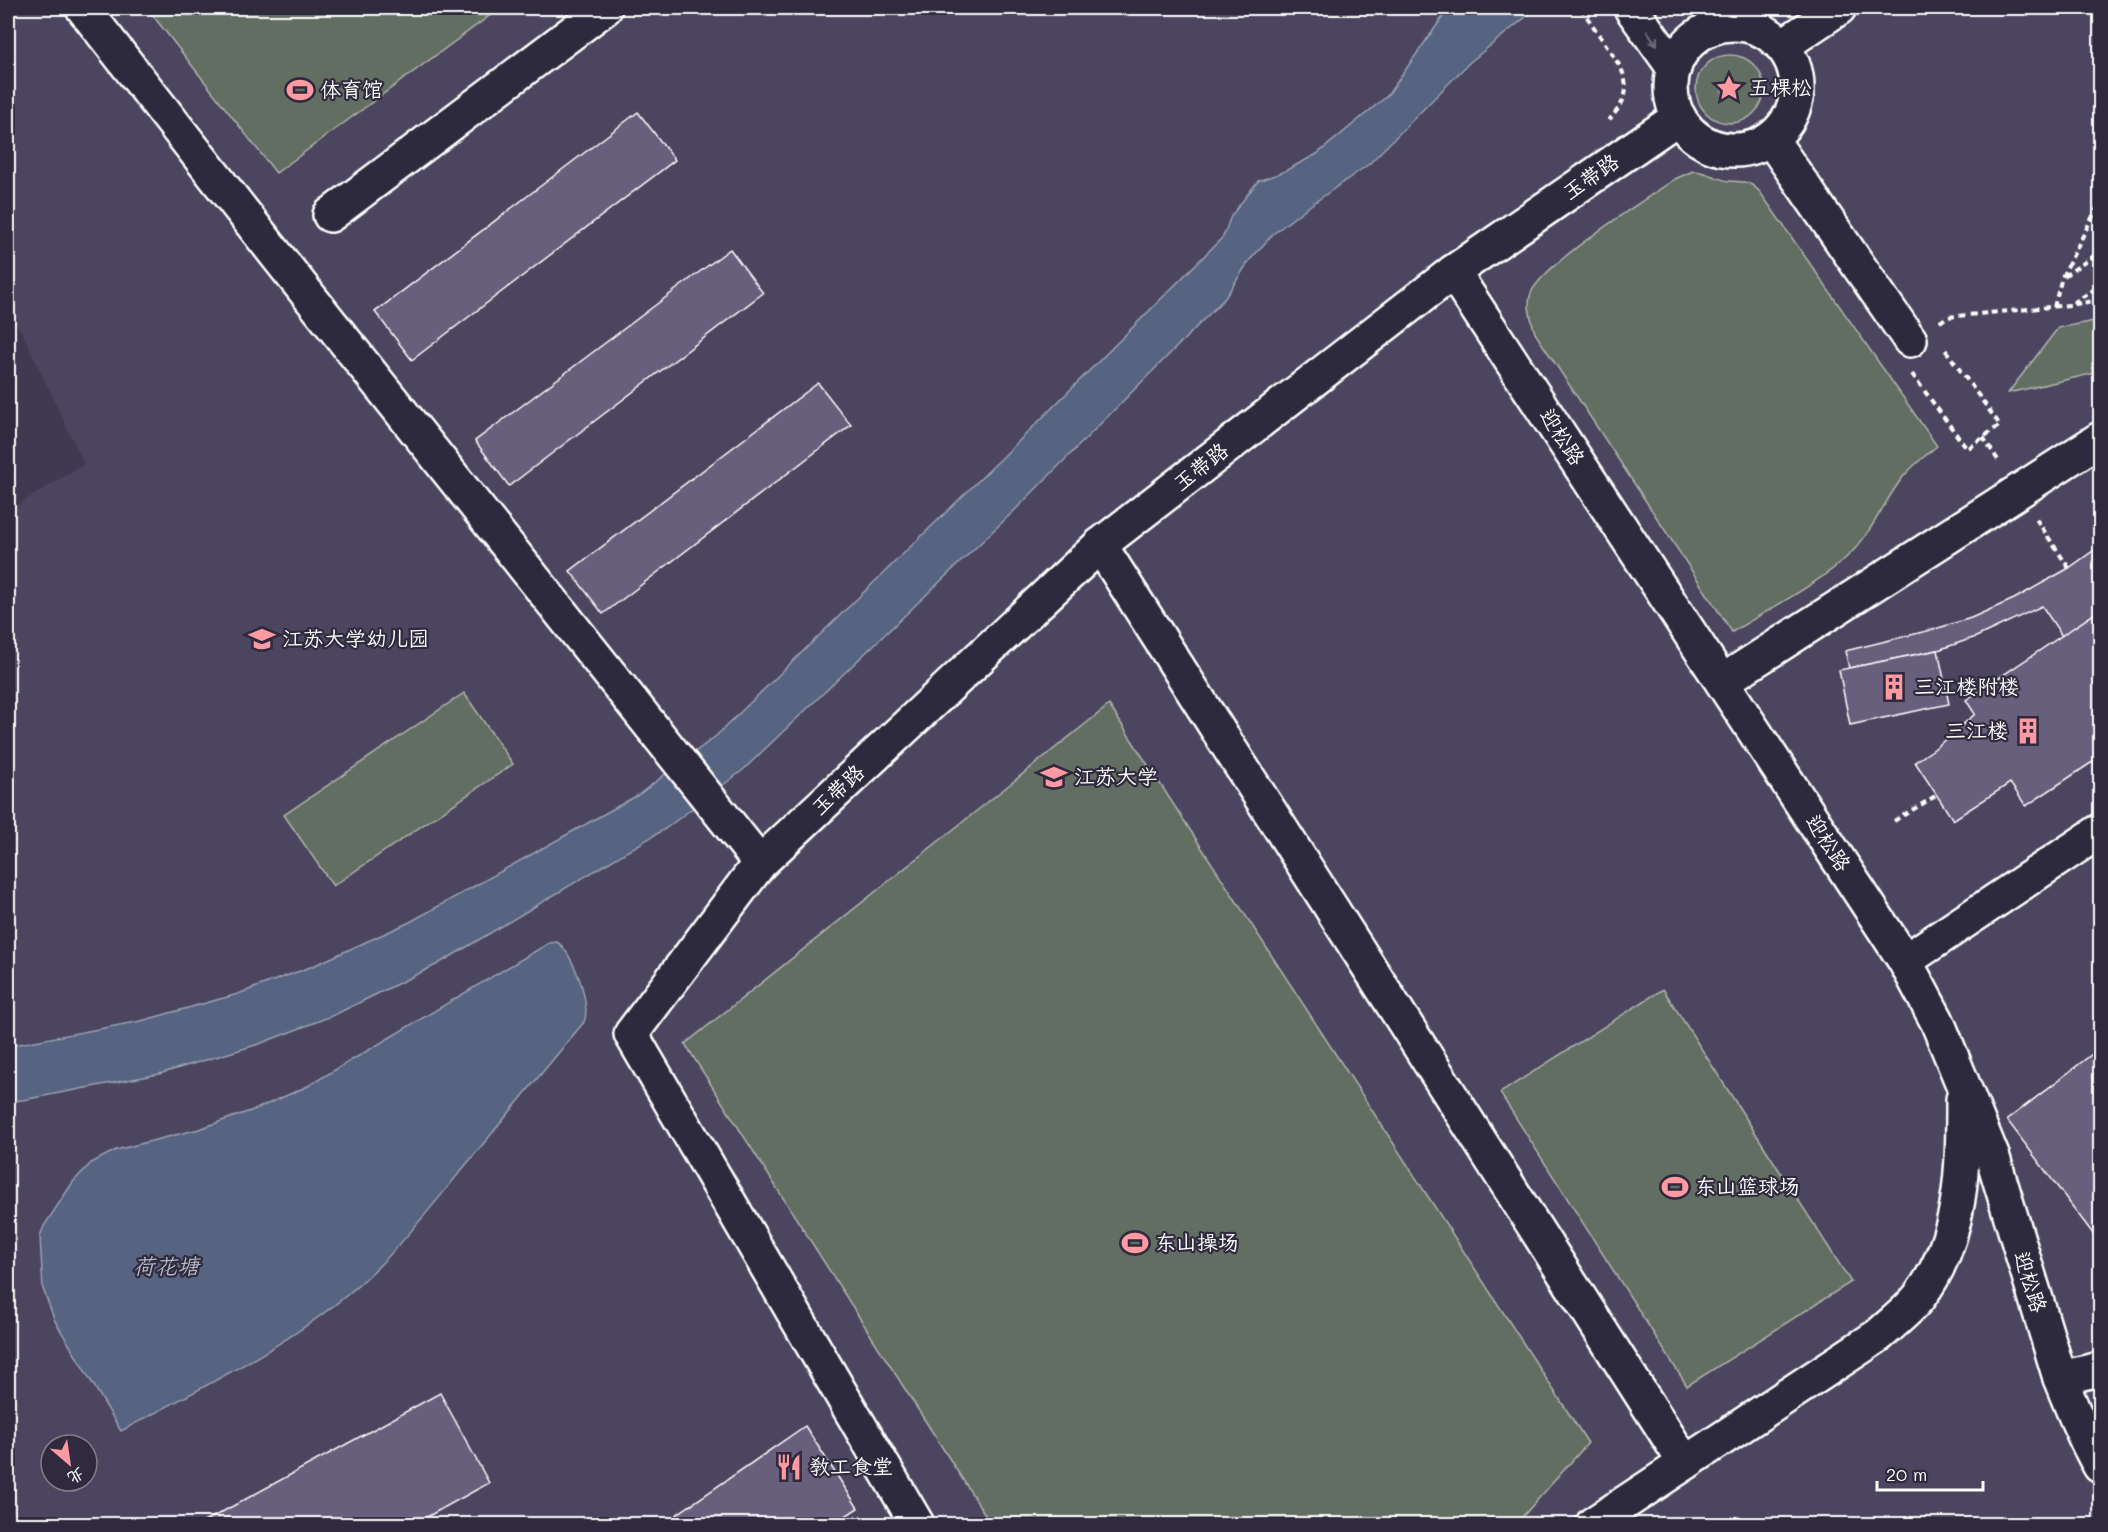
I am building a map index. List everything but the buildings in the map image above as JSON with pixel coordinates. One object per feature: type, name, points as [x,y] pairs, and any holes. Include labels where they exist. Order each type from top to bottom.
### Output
[{"type":"street","points":[[84,8],[278,257],[760,863]]},
{"type":"street","points":[[330,215],[605,8]]},
{"type":"street","points":[[1630,8],[1674,68]]},
{"type":"street","points":[[1782,46],[1839,8]]},
{"type":"street","points":[[1721,16],[1753,27],[1775,39],[1791,58],[1798,88],[1791,117],[1771,139],[1743,151],[1712,147],[1687,131],[1675,112],[1671,90],[1674,68],[1686,47],[1721,16]]},
{"type":"street","name":"玉带路","points":[[917,1524],[631,1034],[760,863],[1100,545],[1453,272],[1678,117]]},
{"type":"street","points":[[1771,139],[1910,355]]},
{"type":"street","name":"迎松路","points":[[1453,272],[1905,962],[1937,1021],[1964,1082],[1993,1158],[2060,1378],[2073,1412],[2100,1466]]},
{"type":"street","points":[[1723,681],[2100,439]]},
{"type":"street","points":[[1100,545],[1685,1463]]},
{"type":"street","points":[[1905,962],[2100,831]]},
{"type":"street","points":[[1593,1524],[1879,1335],[1918,1297],[1943,1258],[1956,1215],[1963,1163],[1964,1082]]},
{"type":"street","points":[[2060,1378],[2100,1369]]},
{"type":"path","points":[[2055,307],[2062,277],[2100,202]]},
{"type":"path","points":[[2062,277],[2100,252]]},
{"type":"path","points":[[2070,305],[2100,286]]},
{"type":"path","points":[[1943,347],[2000,425],[1967,449],[1910,355],[1947,317],[2055,307],[2100,300]]},
{"type":"path","points":[[2038,522],[2069,568]]},
{"type":"path","points":[[1894,821],[1937,795]]},
{"type":"shaded area","name":"江苏大学","points":[[8,8],[2100,8],[2100,1524],[8,1524],[8,1101],[23,1100],[8,1043],[8,511],[84,464],[23,334],[8,312]]},
{"type":"green space","name":"体育馆","points":[[147,8],[500,8],[276,173]]},
{"type":"green space","points":[[1723,55],[1737,55],[1749,60],[1759,70],[1764,89],[1759,108],[1749,118],[1737,123],[1723,123],[1711,118],[1701,108],[1696,96],[1696,82],[1701,70],[1711,60]]},
{"type":"green space","points":[[1693,171],[1724,180],[1748,183],[1760,192],[1937,446],[1903,477],[1866,535],[1839,564],[1810,585],[1732,632],[1535,333],[1529,308],[1531,293],[1554,266],[1619,217],[1675,179]]},
{"type":"green space","points":[[2100,320],[2100,372],[2008,393],[2058,328]]},
{"type":"green space","points":[[464,693],[513,764],[333,886],[284,815]]},
{"type":"green space","name":"东山操场","points":[[1109,705],[1588,1443],[1516,1524],[991,1524],[685,1044]]},
{"type":"green space","name":"东山篮球场","points":[[1663,989],[1851,1282],[1687,1386],[1500,1093]]},
{"type":"water","points":[[1449,8],[1537,8],[1470,62],[1369,164],[1273,234],[1249,261],[1225,298],[1016,509],[743,770],[665,829],[438,964],[334,1015],[259,1044],[159,1074],[8,1101],[8,1046],[141,1021],[238,994],[313,966],[410,922],[638,795],[716,736],[1011,449],[1223,237],[1231,216],[1258,181],[1283,172],[1317,154],[1387,96]]},
{"type":"water","name":"荷花塘","points":[[557,942],[569,956],[580,979],[586,1014],[584,1022],[401,1243],[352,1291],[290,1337],[222,1377],[121,1431],[55,1321],[43,1289],[40,1236],[44,1226],[73,1182],[91,1163],[116,1150],[199,1129],[256,1109],[308,1086],[549,943]]},
{"type":"place","name":"五棵松","points":[[1729,88]]},
{"type":"place","name":"体育馆","points":[[300,90]]},
{"type":"place","name":"江苏大学幼儿园","points":[[262,639]]},
{"type":"place","name":"三江楼附楼","points":[[1894,687]]},
{"type":"place","name":"三江楼","points":[[2028,731]]},
{"type":"place","name":"江苏大学","points":[[1054,777]]},
{"type":"place","name":"东山篮球场","points":[[1675,1187]]},
{"type":"place","name":"东山操场","points":[[1135,1243]]},
{"type":"place","name":"教工食堂","points":[[789,1467]]}]
